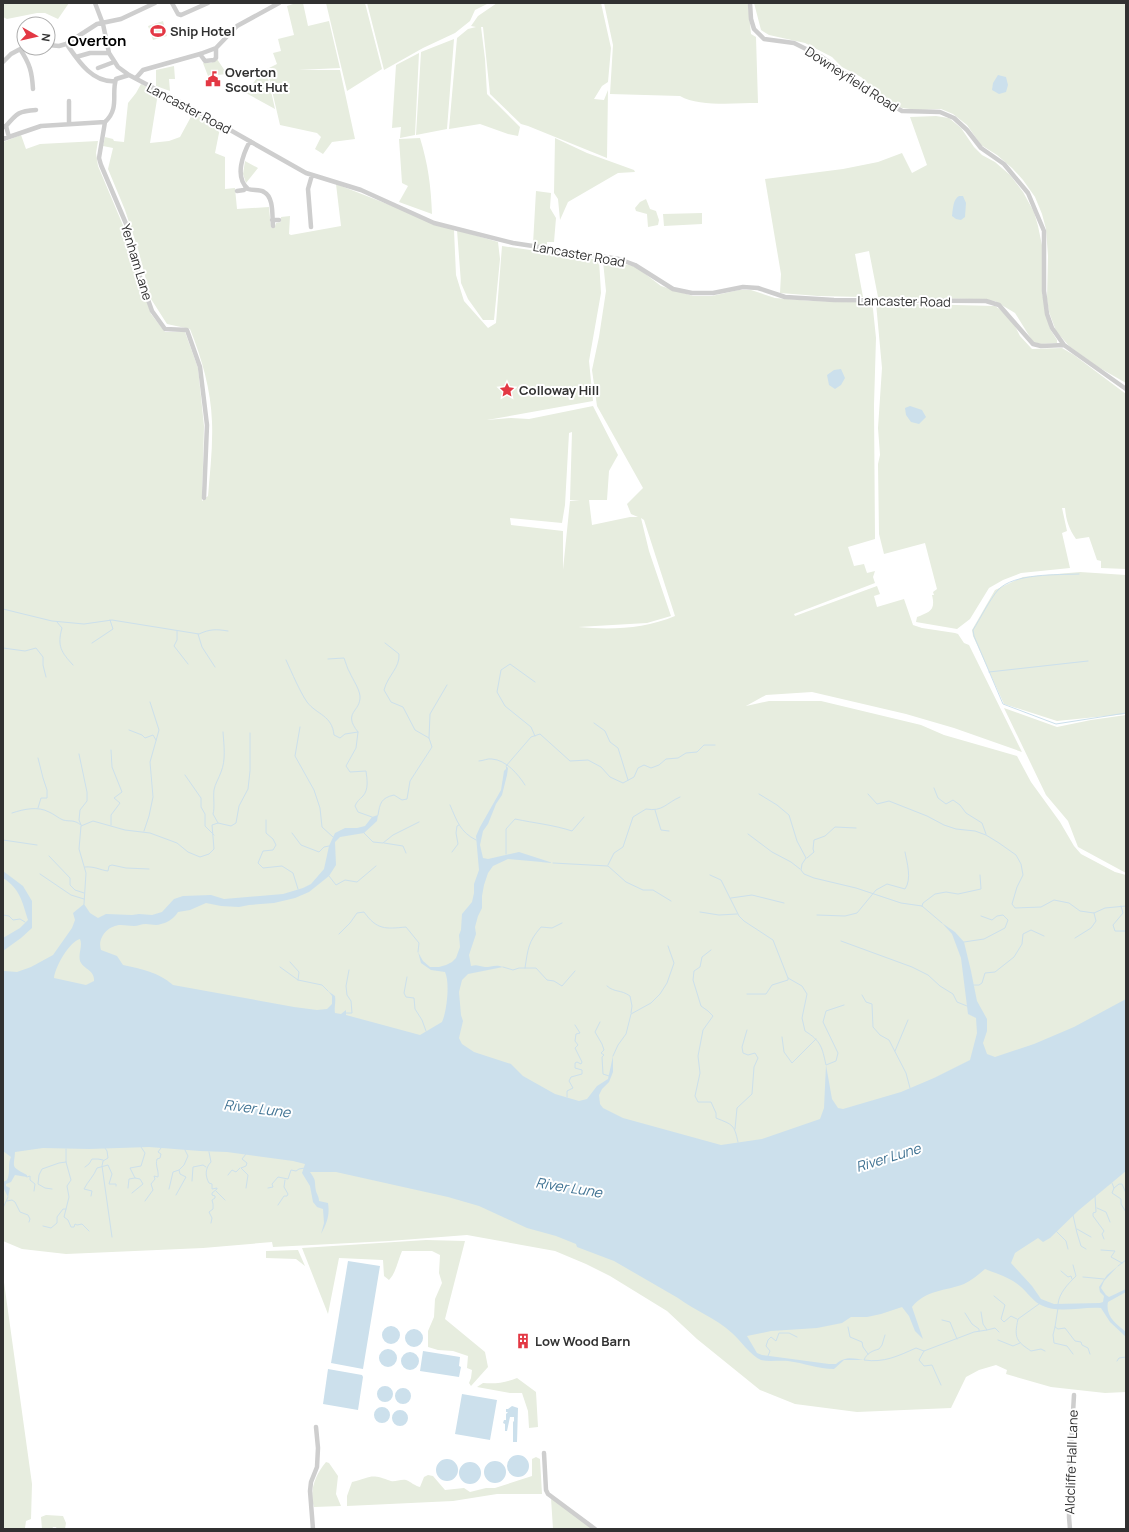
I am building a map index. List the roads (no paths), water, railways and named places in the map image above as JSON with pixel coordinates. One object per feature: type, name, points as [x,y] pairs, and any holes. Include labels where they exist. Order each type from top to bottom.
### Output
[{"type":"street","points":[[95,3],[103,24],[109,53],[114,62],[98,68]]},
{"type":"street","points":[[56,46],[66,44],[98,24],[121,19],[155,3]]},
{"type":"street","points":[[172,3],[178,14],[181,15],[208,3]]},
{"type":"street","points":[[136,78],[143,70],[216,48],[237,26],[279,3]]},
{"type":"street","name":"Downeyfield Road","points":[[750,3],[751,19],[754,28],[764,39],[794,43],[822,57],[874,94],[902,111],[940,112],[954,118],[967,130],[981,148],[1004,164],[1028,193],[1044,231],[1044,291],[1046,306],[1052,328],[1064,345]]},
{"type":"street","points":[[68,46],[85,68],[97,77],[106,81],[115,82]]},
{"type":"street","points":[[200,54],[205,61],[214,60],[216,58],[216,48]]},
{"type":"street","points":[[3,52],[7,57]]},
{"type":"street","points":[[3,62],[7,57],[16,52]]},
{"type":"street","points":[[76,57],[90,53],[109,53]]},
{"type":"street","points":[[26,56],[32,75],[33,89]]},
{"type":"street","name":"Lancaster Road","points":[[114,62],[129,75],[312,175],[361,190],[434,223],[513,242],[624,260],[635,265],[663,283],[683,292],[701,294],[743,287],[758,288],[785,297],[842,300],[986,301],[999,305],[1033,344],[1041,346],[1064,345]]},
{"type":"street","points":[[3,139],[41,126],[106,122],[113,111],[116,93],[116,79],[129,75]]},
{"type":"street","points":[[69,101],[69,124]]},
{"type":"street","points":[[9,137],[4,126],[22,111],[36,110]]},
{"type":"street","name":"Yenham Lane","points":[[106,122],[99,158],[127,226],[138,271],[152,311],[165,329],[187,330],[200,368],[207,425],[204,498]]},
{"type":"street","points":[[246,188],[242,180],[241,172],[244,154],[250,141]]},
{"type":"street","points":[[311,227],[308,190],[312,175]]},
{"type":"street","points":[[237,190],[244,190],[246,188],[268,194],[271,202],[273,223],[279,220]]},
{"type":"street","points":[[1064,345],[1126,389]]},
{"type":"street","name":"Aldcliffe Hall Lane","points":[[1070,1529],[1070,1465],[1074,1395]]},
{"type":"street","points":[[313,1529],[310,1491],[311,1482],[317,1467],[318,1448],[316,1427]]},
{"type":"street","points":[[544,1453],[546,1490],[548,1494],[595,1529]]},
{"type":"water","points":[[998,75],[1006,77],[1008,85],[1006,92],[999,94],[992,90],[993,83]]},
{"type":"water","points":[[959,196],[963,196],[966,203],[965,217],[961,220],[952,216],[954,202]]},
{"type":"water","points":[[841,369],[845,378],[841,385],[835,389],[829,385],[827,375],[834,370]]},
{"type":"water","points":[[910,406],[922,410],[926,417],[919,424],[911,422],[906,415],[905,408]]},
{"type":"water","name":"River Lune","points":[[506,766],[508,768],[502,795],[483,831],[480,845],[483,858],[488,859],[519,852],[553,863],[508,859],[493,866],[488,873],[482,896],[482,908],[475,927],[476,934],[469,955],[471,966],[503,967],[468,974],[462,980],[459,992],[463,1021],[459,1038],[462,1044],[474,1052],[511,1064],[523,1076],[555,1094],[579,1101],[587,1099],[597,1086],[608,1079],[613,1056],[613,1072],[609,1082],[602,1089],[599,1095],[600,1104],[603,1108],[623,1118],[721,1145],[762,1139],[820,1119],[824,1108],[826,1065],[832,1099],[838,1108],[843,1109],[901,1092],[934,1078],[970,1060],[977,1033],[976,1018],[968,1014],[961,958],[952,934],[942,923],[955,932],[964,942],[977,1001],[987,1019],[987,1031],[983,1043],[987,1054],[995,1057],[1034,1044],[1074,1027],[1126,999],[1126,1171],[1079,1210],[1050,1238],[1043,1242],[1038,1238],[1015,1253],[1011,1263],[1032,1286],[1041,1299],[1054,1304],[1103,1302],[1104,1296],[1100,1292],[1099,1287],[1107,1275],[1118,1266],[1104,1281],[1101,1288],[1109,1297],[1126,1289],[1126,1292],[1108,1302],[1108,1311],[1112,1319],[1126,1332],[1126,1337],[1110,1322],[1101,1308],[1062,1310],[1047,1307],[1036,1302],[1013,1281],[985,1269],[964,1284],[929,1294],[917,1301],[912,1307],[923,1339],[915,1331],[909,1316],[902,1307],[867,1317],[851,1317],[842,1323],[817,1328],[771,1331],[747,1336],[757,1353],[762,1355],[829,1364],[836,1364],[839,1361],[849,1358],[864,1360],[844,1360],[834,1369],[788,1361],[761,1360],[753,1355],[732,1333],[719,1323],[614,1261],[577,1247],[576,1244],[556,1236],[527,1228],[479,1206],[448,1197],[336,1172],[310,1172],[314,1180],[319,1201],[328,1203],[328,1219],[321,1234],[324,1223],[323,1209],[317,1207],[313,1202],[310,1186],[302,1173],[305,1164],[227,1152],[149,1147],[89,1149],[43,1148],[15,1152],[14,1166],[27,1175],[27,1177],[15,1175],[11,1182],[6,1184],[6,1186],[10,1188],[8,1197],[3,1187],[3,1182],[7,1180],[9,1174],[9,1163],[11,1157],[3,1151],[3,969],[4,971],[17,972],[31,967],[53,955],[72,928],[75,920],[73,913],[84,904],[90,913],[98,918],[106,914],[152,915],[162,912],[174,899],[183,896],[211,895],[224,899],[283,894],[303,888],[311,884],[324,869],[329,846],[335,833],[345,828],[365,826],[372,817],[378,815],[377,821],[364,833],[340,837],[335,842],[336,865],[329,876],[309,892],[295,898],[274,903],[239,907],[206,903],[190,910],[178,912],[171,920],[159,925],[121,925],[112,927],[102,937],[100,945],[101,950],[117,956],[123,965],[156,974],[173,985],[317,1010],[327,1009],[332,1004],[332,996],[328,991],[335,996],[335,1013],[341,1014],[346,1010],[346,1015],[420,1035],[442,1022],[448,989],[445,972],[431,970],[421,963],[418,952],[423,961],[430,967],[446,965],[456,958],[460,947],[459,935],[461,930],[462,914],[472,902],[474,884],[479,870],[476,836],[501,790],[504,771]],"holes":[[[80,939],[80,961],[93,974],[94,981],[86,985],[54,978],[57,968],[67,950],[76,941]]]},
{"type":"water","points":[[3,871],[23,886],[32,901],[32,928],[3,951],[3,938],[20,928],[28,920],[20,896],[9,882],[3,878]]},
{"type":"water","points":[[348,1261],[380,1266],[363,1369],[331,1363]]},
{"type":"water","points":[[391,1326],[397,1329],[400,1335],[397,1341],[391,1344],[385,1341],[382,1335],[385,1329]]},
{"type":"water","points":[[414,1329],[420,1332],[423,1338],[420,1344],[414,1347],[408,1344],[405,1338],[408,1332]]},
{"type":"water","points":[[388,1349],[394,1352],[397,1358],[394,1364],[388,1367],[382,1364],[379,1358],[382,1352]]},
{"type":"water","points":[[423,1351],[460,1357],[459,1366],[461,1367],[459,1377],[420,1371]]},
{"type":"water","points":[[410,1352],[416,1355],[419,1361],[416,1367],[410,1370],[404,1367],[401,1361],[404,1355]]},
{"type":"water","points":[[328,1369],[362,1375],[363,1377],[358,1410],[323,1404]]},
{"type":"water","points":[[385,1386],[391,1388],[393,1394],[391,1400],[385,1402],[379,1400],[377,1394],[379,1388]]},
{"type":"water","points":[[403,1388],[409,1390],[411,1396],[409,1402],[403,1404],[397,1402],[395,1396],[397,1390]]},
{"type":"water","points":[[462,1394],[497,1400],[490,1440],[455,1434]]},
{"type":"water","points":[[512,1406],[518,1408],[517,1442],[513,1442],[514,1417],[510,1417],[507,1431],[505,1431],[505,1424],[503,1423],[504,1420],[506,1420],[506,1414],[508,1412],[506,1412],[506,1409]]},
{"type":"water","points":[[382,1407],[388,1409],[390,1415],[388,1421],[382,1423],[376,1421],[374,1415],[376,1409]]},
{"type":"water","points":[[400,1410],[406,1412],[408,1418],[406,1424],[400,1426],[394,1424],[392,1418],[394,1412]]},
{"type":"water","points":[[518,1455],[526,1458],[529,1466],[526,1474],[518,1477],[510,1474],[507,1466],[510,1458]]},
{"type":"water","points":[[447,1459],[455,1462],[458,1470],[455,1478],[447,1481],[439,1478],[436,1470],[439,1462]]},
{"type":"water","points":[[495,1461],[503,1464],[506,1472],[503,1480],[495,1483],[487,1480],[484,1472],[487,1464]]},
{"type":"water","points":[[470,1462],[478,1465],[481,1473],[478,1481],[470,1484],[462,1481],[459,1473],[462,1465]]},
{"type":"waterway","points":[[1079,574],[1036,576],[1014,580],[1005,584],[998,590],[988,604],[973,630],[974,636],[1003,704],[1056,724],[1126,713]]},
{"type":"waterway","points":[[3,609],[52,621],[84,624],[112,620],[199,634],[213,630],[228,631]]},
{"type":"waterway","points":[[92,643],[113,629],[110,620]]},
{"type":"waterway","points":[[57,622],[62,628],[60,640],[61,648],[73,665]]},
{"type":"waterway","points":[[177,631],[177,640],[174,646],[188,664]]},
{"type":"waterway","points":[[198,634],[202,647],[215,667]]},
{"type":"waterway","points":[[378,815],[384,799],[394,795],[402,800],[407,799],[410,781],[432,747],[429,738],[415,730],[403,707],[391,702],[384,690],[388,680],[396,668],[399,659],[399,654],[385,643]]},
{"type":"waterway","points":[[3,648],[25,651],[36,648],[43,657],[46,677]]},
{"type":"waterway","points":[[328,659],[344,658],[360,696],[360,701],[352,716],[352,720],[358,732],[356,748],[346,766],[350,772],[366,771],[366,790],[355,806],[358,812],[372,817]]},
{"type":"waterway","points":[[286,660],[304,698],[327,719],[333,728],[334,735],[340,738],[345,734],[358,732]]},
{"type":"waterway","points":[[989,672],[1088,661]]},
{"type":"waterway","points":[[535,682],[510,664],[501,670],[497,692],[505,706],[531,727],[535,736]]},
{"type":"waterway","points":[[429,738],[430,714],[447,685]]},
{"type":"waterway","points":[[144,831],[153,797],[150,762],[159,730],[150,702]]},
{"type":"waterway","points":[[594,723],[605,731],[610,742],[618,748],[628,780]]},
{"type":"waterway","points":[[300,727],[295,756],[314,790],[320,808],[322,827],[333,837]]},
{"type":"waterway","points":[[129,730],[142,735],[145,738],[153,735],[156,740]]},
{"type":"waterway","points":[[218,823],[213,814],[214,790],[224,763],[223,732]]},
{"type":"waterway","points":[[84,904],[86,873],[79,849],[81,826],[93,821],[125,830],[150,833],[177,843],[188,852],[200,857],[209,854],[214,849],[212,825],[218,823],[231,826],[236,823],[239,806],[248,789],[250,771],[250,733]]},
{"type":"waterway","points":[[506,766],[531,737],[540,734],[570,761],[588,760],[601,767],[610,777],[623,783],[634,777],[638,768],[644,765],[651,768],[659,765],[666,759],[678,758],[686,753],[697,752],[704,745],[715,745]]},
{"type":"waterway","points":[[111,750],[112,767],[122,792],[114,798],[120,803],[111,815],[111,825]]},
{"type":"waterway","points":[[79,754],[87,792],[87,801],[80,810],[79,820],[81,825]]},
{"type":"waterway","points":[[38,758],[47,790],[47,798],[41,798],[38,808]]},
{"type":"waterway","points":[[479,761],[490,759],[502,762],[515,772],[525,785]]},
{"type":"waterway","points":[[185,775],[201,798],[201,807],[205,814],[205,826],[214,835]]},
{"type":"waterway","points":[[934,788],[938,798],[946,804],[953,800],[960,805],[966,813],[982,823],[986,834]]},
{"type":"waterway","points":[[759,794],[777,805],[789,815],[797,841],[806,858],[802,864],[801,870],[804,874],[814,878],[856,888],[901,903],[922,906],[942,923]]},
{"type":"waterway","points":[[868,794],[877,804],[889,801],[927,816],[944,825],[956,829],[975,831],[986,835],[1016,855],[1021,864],[1023,875],[1017,887],[1012,904],[1015,908],[1041,907],[1054,900],[1069,903],[1080,911],[1094,913],[1105,908],[1126,906]]},
{"type":"waterway","points":[[608,865],[614,853],[623,847],[633,817],[646,809],[652,810],[661,808],[680,797]]},
{"type":"waterway","points":[[450,805],[463,830],[476,840]]},
{"type":"waterway","points":[[12,813],[26,809],[40,809],[45,810],[63,820],[74,821],[81,825]]},
{"type":"waterway","points":[[655,810],[661,830],[669,831]]},
{"type":"waterway","points":[[506,854],[506,829],[515,819],[572,831],[584,817]]},
{"type":"waterway","points":[[266,820],[266,833],[273,839],[276,845],[273,850],[263,851],[258,863],[263,868],[282,866],[293,873],[298,889]]},
{"type":"waterway","points":[[364,833],[373,842],[383,843],[393,835],[419,822]]},
{"type":"waterway","points":[[452,852],[458,844],[456,833],[457,826],[459,825]]},
{"type":"waterway","points":[[807,858],[814,852],[814,840],[825,836],[835,827],[856,828]]},
{"type":"waterway","points":[[292,833],[301,845],[319,852],[324,847],[329,846]]},
{"type":"waterway","points":[[748,834],[772,852],[791,862],[800,869]]},
{"type":"waterway","points":[[3,840],[37,845]]},
{"type":"waterway","points":[[384,843],[403,846],[406,853]]},
{"type":"waterway","points":[[817,915],[845,916],[857,913],[876,890],[887,884],[905,889],[909,876],[905,852]]},
{"type":"waterway","points":[[49,856],[70,878],[70,885],[75,890],[84,893]]},
{"type":"waterway","points":[[553,863],[608,866],[626,882],[643,890],[653,890],[671,901]]},
{"type":"waterway","points":[[85,867],[108,871],[109,866],[112,865],[126,868],[149,869]]},
{"type":"waterway","points":[[329,876],[336,885],[345,880],[357,882],[376,866]]},
{"type":"waterway","points":[[40,874],[71,895],[84,899]]},
{"type":"waterway","points":[[710,875],[721,880],[739,916],[744,921],[773,940],[788,978],[802,986],[807,994],[802,1018],[805,1031],[818,1041],[826,1065],[836,1061],[838,1053],[823,1022],[826,1011],[844,1005]]},
{"type":"waterway","points":[[922,906],[923,903],[935,894],[946,892],[958,894],[981,889],[980,875]]},
{"type":"waterway","points":[[731,898],[752,895],[784,903]]},
{"type":"waterway","points":[[1121,906],[1123,913],[1113,925],[1115,931],[1126,931]]},
{"type":"waterway","points":[[339,934],[357,913],[364,912],[373,922],[382,927],[406,927],[419,943],[418,952]]},
{"type":"waterway","points":[[700,912],[719,915],[737,914]]},
{"type":"waterway","points":[[1075,938],[1091,928],[1096,921],[1094,913]]},
{"type":"waterway","points":[[3,915],[9,916],[13,920],[20,919],[25,922]]},
{"type":"waterway","points":[[964,942],[984,939],[1005,928],[1008,920],[1003,915],[997,916],[992,920],[981,916]]},
{"type":"waterway","points":[[525,968],[529,946],[533,937],[541,927],[552,928],[562,923]]},
{"type":"waterway","points":[[974,985],[979,985],[982,983],[985,973],[995,972],[1014,957],[1022,944],[1023,934],[1031,930],[1044,936]]},
{"type":"waterway","points":[[841,941],[912,967],[928,975],[940,986],[953,994],[957,1002],[967,1006]]},
{"type":"waterway","points":[[613,1056],[618,1045],[626,1034],[631,1014],[651,1003],[660,994],[667,983],[674,963],[668,946]]},
{"type":"waterway","points":[[711,950],[702,957],[700,967],[694,971],[693,980],[701,1006],[713,1016],[703,1030],[698,1056],[700,1073],[695,1096],[698,1102],[711,1102],[716,1113],[716,1118],[726,1122],[734,1128],[738,1142]]},
{"type":"waterway","points":[[290,962],[299,972],[298,980]]},
{"type":"waterway","points":[[280,967],[298,980],[322,985],[328,991]]},
{"type":"waterway","points":[[503,967],[513,970],[519,968],[536,968],[547,980],[554,981],[562,986],[575,971]]},
{"type":"waterway","points":[[346,1013],[352,1013],[351,1001],[347,995],[346,986],[349,970]]},
{"type":"waterway","points":[[407,977],[404,993],[406,997],[414,998],[415,1009],[422,1020],[426,1031]]},
{"type":"waterway","points":[[747,994],[766,994],[772,985],[788,980],[788,978]]},
{"type":"waterway","points":[[607,986],[613,990],[623,992],[630,996],[632,1006],[631,1013]]},
{"type":"waterway","points":[[862,995],[866,1002],[872,1004],[873,1027],[880,1035],[889,1040],[906,1073],[910,1088]]},
{"type":"waterway","points":[[895,1051],[908,1020]]},
{"type":"waterway","points":[[600,1022],[595,1032],[604,1050],[601,1053],[604,1055],[602,1057],[603,1074],[609,1076]]},
{"type":"waterway","points":[[567,1097],[567,1091],[573,1088],[569,1081],[571,1077],[582,1074],[582,1070],[575,1068],[575,1063],[577,1062],[581,1064],[582,1062],[575,1048],[578,1045],[575,1041],[576,1034],[580,1033],[575,1025]]},
{"type":"waterway","points":[[735,1129],[737,1108],[752,1094],[754,1067],[758,1058],[755,1053],[748,1055],[743,1053],[742,1047],[747,1030]]},
{"type":"waterway","points":[[782,1037],[784,1052],[792,1063],[816,1039]]},
{"type":"waterway","points":[[132,1193],[143,1184],[140,1179],[135,1178],[130,1168],[141,1166],[145,1153],[141,1147]]},
{"type":"waterway","points":[[105,1148],[108,1158],[103,1161],[102,1166],[112,1237]]},
{"type":"waterway","points":[[145,1201],[153,1190],[151,1184],[155,1179],[154,1176],[158,1177],[157,1159],[160,1158],[161,1154],[158,1152],[161,1148]]},
{"type":"waterway","points":[[66,1149],[66,1162],[71,1180],[67,1186],[69,1197],[64,1217],[68,1220],[71,1227],[74,1227],[75,1224],[82,1224],[89,1231]]},
{"type":"waterway","points":[[176,1195],[186,1177],[180,1174],[179,1170],[184,1165],[188,1156],[185,1150]]},
{"type":"waterway","points":[[209,1152],[211,1162],[206,1172],[207,1178],[209,1183],[212,1184],[212,1189],[217,1188],[212,1193],[215,1198],[212,1200],[213,1209],[209,1212],[212,1218],[211,1223]]},
{"type":"waterway","points":[[246,1154],[242,1159],[247,1163],[246,1166],[241,1168],[248,1175],[246,1188]]},
{"type":"waterway","points":[[85,1167],[92,1159],[103,1160]]},
{"type":"waterway","points":[[52,1189],[45,1188],[38,1184],[39,1175],[42,1169],[66,1162]]},
{"type":"waterway","points":[[91,1196],[92,1191],[84,1189],[97,1168],[108,1165],[112,1174],[109,1184],[116,1184],[116,1186]]},
{"type":"waterway","points":[[192,1181],[193,1167],[203,1165],[206,1167]]},
{"type":"waterway","points":[[228,1175],[232,1170],[236,1172],[240,1168]]},
{"type":"waterway","points":[[268,1188],[273,1187],[272,1184],[278,1177],[288,1179],[291,1170],[296,1171],[305,1168]]},
{"type":"waterway","points":[[169,1189],[173,1172],[179,1170]]},
{"type":"waterway","points":[[27,1177],[30,1176],[30,1180],[35,1184],[34,1191]]},
{"type":"waterway","points":[[128,1188],[129,1179],[135,1178]]},
{"type":"waterway","points":[[278,1205],[284,1196],[287,1196],[288,1194],[284,1187],[285,1180]]},
{"type":"waterway","points":[[1112,1183],[1114,1188],[1112,1193],[1121,1199],[1121,1204],[1126,1212]]},
{"type":"waterway","points":[[1114,1188],[1119,1184],[1122,1184],[1126,1193]]},
{"type":"waterway","points":[[216,1191],[225,1200]]},
{"type":"waterway","points":[[1095,1196],[1096,1212],[1093,1213],[1093,1216],[1104,1231],[1102,1234],[1104,1239]]},
{"type":"waterway","points":[[3,1208],[8,1197]]},
{"type":"waterway","points":[[7,1201],[12,1200],[15,1202],[20,1212],[28,1215],[30,1219],[29,1222]]},
{"type":"waterway","points":[[1097,1208],[1106,1212],[1110,1222]]},
{"type":"waterway","points":[[43,1226],[51,1228],[57,1223],[57,1217],[63,1209],[66,1209]]},
{"type":"waterway","points":[[3,1210],[3,1215]]},
{"type":"waterway","points":[[1073,1215],[1081,1246],[1086,1249]]},
{"type":"waterway","points":[[1077,1229],[1091,1237]]},
{"type":"waterway","points":[[1056,1231],[1066,1241],[1068,1249]]},
{"type":"waterway","points":[[1101,1250],[1115,1251],[1111,1257],[1122,1263]]},
{"type":"waterway","points":[[1118,1266],[1126,1260]]},
{"type":"waterway","points":[[1058,1304],[1062,1292],[1076,1276],[1073,1265]]},
{"type":"waterway","points":[[1061,1271],[1068,1277],[1071,1276],[1072,1279]]},
{"type":"waterway","points":[[1083,1277],[1104,1279]]},
{"type":"waterway","points":[[994,1296],[1005,1305],[1001,1319],[1004,1322],[1011,1316],[1017,1319]]},
{"type":"waterway","points":[[1039,1304],[1018,1319],[1016,1335],[1019,1341],[1031,1351],[1041,1349],[1045,1351]]},
{"type":"waterway","points":[[1058,1308],[1055,1327],[1058,1329],[1065,1328],[1075,1341],[1081,1342],[1082,1345],[1088,1348],[1090,1354]]},
{"type":"waterway","points":[[885,1335],[879,1349],[870,1353],[864,1360],[884,1360],[916,1348],[924,1351],[974,1332],[987,1330],[983,1324],[981,1312]]},
{"type":"waterway","points":[[965,1313],[972,1324],[979,1329],[979,1331]]},
{"type":"waterway","points":[[942,1320],[950,1322],[957,1339]]},
{"type":"waterway","points":[[848,1327],[850,1337],[862,1342],[863,1347],[868,1354]]},
{"type":"waterway","points":[[1055,1327],[1053,1335],[1054,1343],[1067,1346],[1073,1354]]},
{"type":"waterway","points":[[987,1330],[995,1328],[999,1332]]},
{"type":"waterway","points":[[768,1356],[770,1351],[766,1346],[771,1337],[776,1341],[779,1333],[789,1333],[797,1337]]},
{"type":"waterway","points":[[998,1340],[1013,1346],[1020,1343]]},
{"type":"waterway","points":[[924,1351],[919,1360],[924,1366],[932,1365],[941,1385]]},
{"type":"waterway","points":[[1117,1361],[1119,1358],[1126,1357]]},
{"type":"place","name":"Ship Hotel","points":[[158,31]]},
{"type":"place","name":"Overton Scout Hut","points":[[213,79]]},
{"type":"place","name":"Colloway Hill","points":[[507,390]]},
{"type":"place","name":"Low Wood Barn","points":[[523,1341]]},
{"type":"district","name":"Overton","points":[[97,40]]}]
